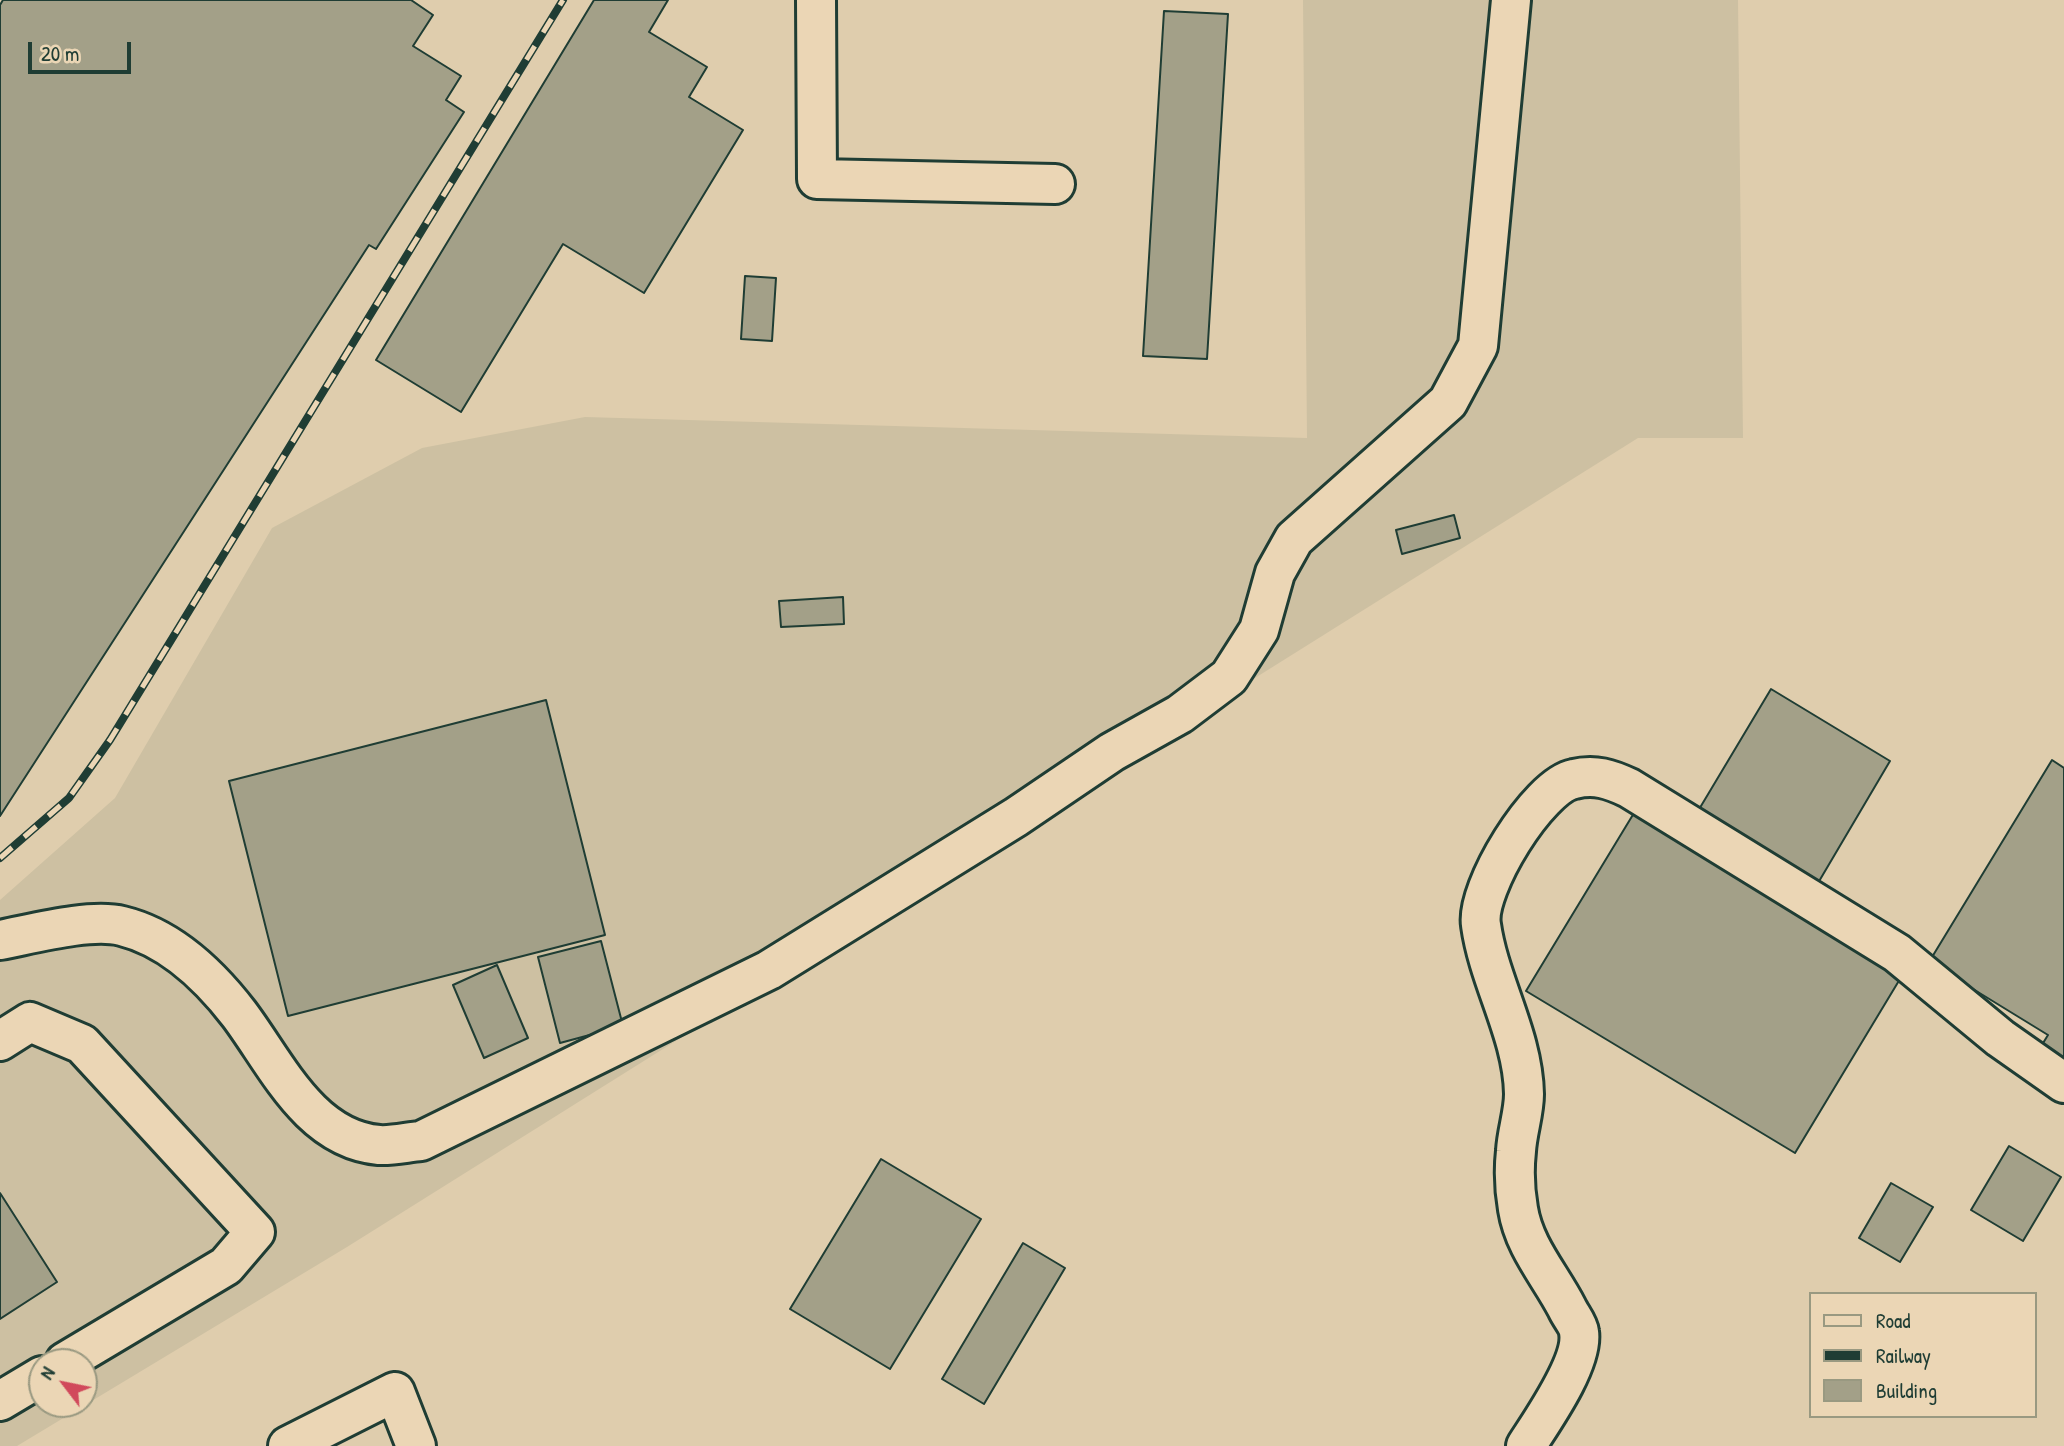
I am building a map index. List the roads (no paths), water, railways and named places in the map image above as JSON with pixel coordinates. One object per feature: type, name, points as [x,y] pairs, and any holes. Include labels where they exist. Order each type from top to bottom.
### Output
[{"type":"lane","points":[[816,0],[817,179],[1055,184]]},
{"type":"lane","points":[[0,940],[65,927],[120,925],[172,947],[202,972],[229,1003],[298,1100],[321,1119],[346,1135],[379,1145],[421,1141],[769,970],[1017,817],[1112,752],[1180,714],[1229,677],[1259,630],[1275,573],[1294,539],[1448,402],[1478,346],[1511,0]]},
{"type":"lane","points":[[1527,1446],[1562,1390],[1574,1358],[1579,1332],[1559,1294],[1531,1252],[1518,1210],[1516,1153],[1524,1094],[1515,1036],[1498,994],[1480,922],[1489,887],[1511,844],[1541,799],[1571,779],[1602,776],[1629,788],[1897,953],[2000,1038],[2064,1083]]},
{"type":"lane","points":[[0,1041],[30,1022],[82,1044],[256,1232],[226,1266],[88,1348]]},
{"type":"lane","points":[[0,1401],[28,1384]]},
{"type":"lane","points":[[288,1446],[395,1392],[416,1446]]},
{"type":"railway","points":[[0,858],[69,798],[110,740],[563,0]]}]
